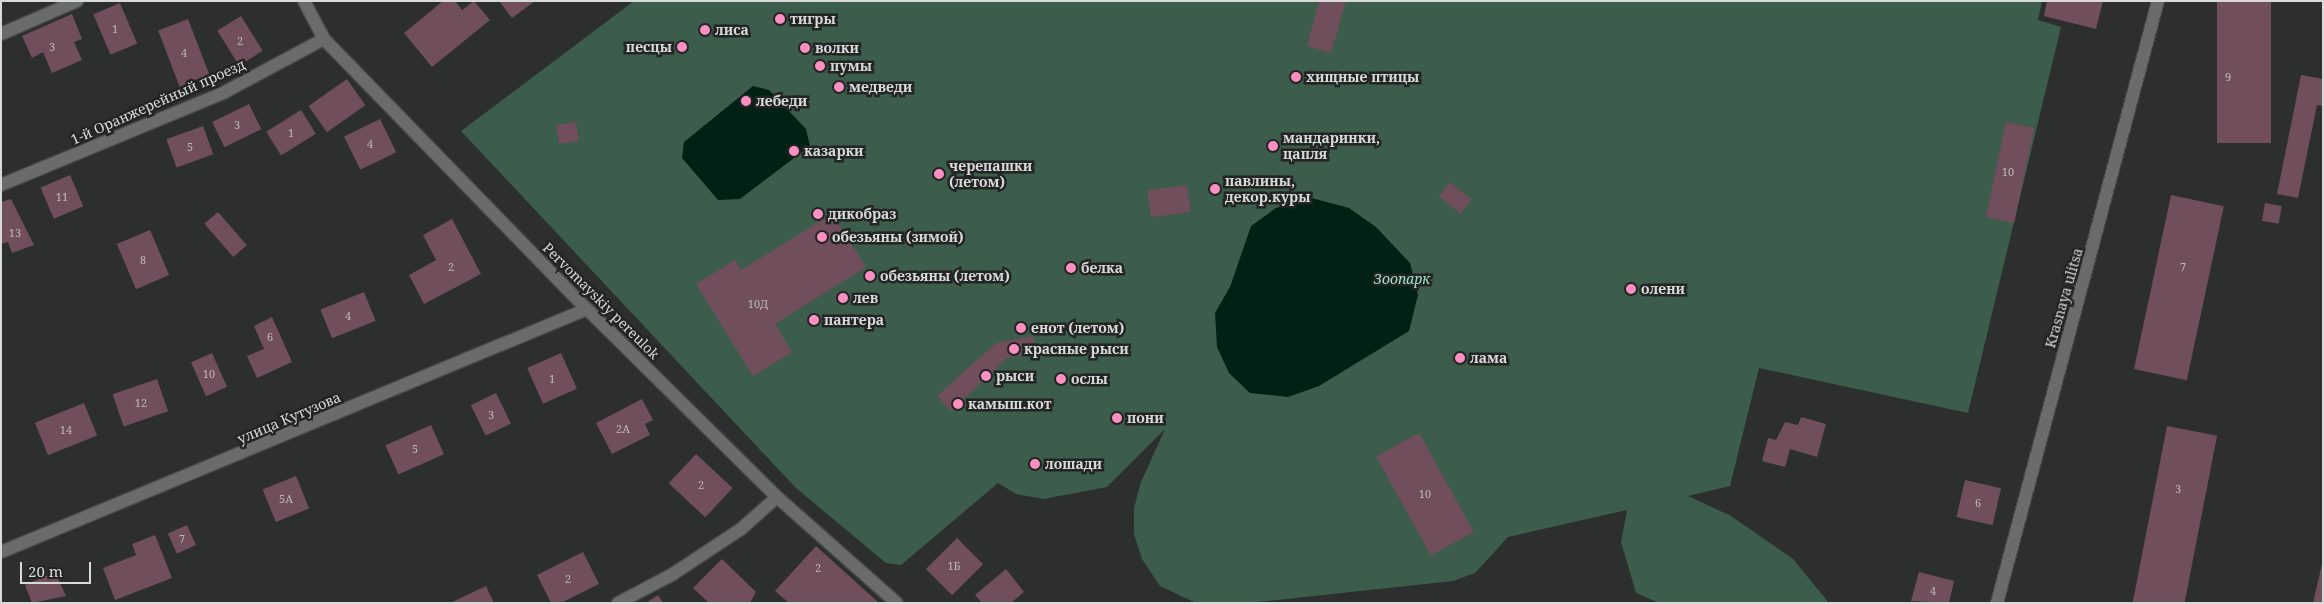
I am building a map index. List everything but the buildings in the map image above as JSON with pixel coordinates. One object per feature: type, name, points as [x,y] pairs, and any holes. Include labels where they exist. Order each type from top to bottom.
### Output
[{"type":"street","points":[[1,34],[77,1]]},
{"type":"street","name":"Pervomayskiy pereulok","points":[[304,1],[324,39],[587,310],[777,497],[897,603]]},
{"type":"street","name":"Krasnaya ulitsa","points":[[1997,603],[2158,1]]},
{"type":"street","name":"1-й Оранжерейный проезд","points":[[1,185],[225,92],[324,39]]},
{"type":"street","name":"улица Кутузова","points":[[1,552],[587,310]]},
{"type":"street","points":[[618,603],[681,569],[742,529],[777,497]]},
{"type":"green space","name":"Зоопарк","points":[[634,1],[2042,1],[2038,20],[2061,27],[1968,413],[1759,368],[1730,486],[1688,496],[1731,516],[1793,559],[1829,603],[1659,603],[1636,593],[1621,542],[1627,510],[1508,537],[1475,573],[1453,581],[1248,603],[1196,603],[1160,586],[1142,559],[1134,534],[1134,508],[1141,482],[1165,429],[1107,487],[1043,499],[1016,494],[998,483],[901,565],[886,563],[796,488],[461,131]]},
{"type":"shaded area","points":[[753,86],[769,90],[806,129],[810,146],[740,199],[718,200],[682,158],[684,142]]},
{"type":"shaded area","points":[[1308,197],[1349,208],[1376,227],[1410,263],[1418,295],[1409,331],[1319,386],[1288,397],[1250,393],[1229,373],[1217,347],[1215,313],[1230,287],[1251,226],[1276,208]]},
{"type":"place","name":"тигры","points":[[780,19]]},
{"type":"place","name":"лиса","points":[[705,30]]},
{"type":"place","name":"песцы","points":[[682,47]]},
{"type":"place","name":"волки","points":[[805,48]]},
{"type":"place","name":"пумы","points":[[820,66]]},
{"type":"place","name":"хищные птицы","points":[[1296,77]]},
{"type":"place","name":"медведи","points":[[839,87]]},
{"type":"place","name":"лебеди","points":[[746,101]]},
{"type":"place","name":"мандаринки, цапля","points":[[1273,146]]},
{"type":"place","name":"казарки","points":[[794,151]]},
{"type":"place","name":"черепашки (летом)","points":[[939,174]]},
{"type":"place","name":"павлины, декор.куры","points":[[1215,189]]},
{"type":"place","name":"дикобраз","points":[[818,214]]},
{"type":"place","name":"обезьяны (зимой)","points":[[822,237]]},
{"type":"place","name":"белка","points":[[1071,268]]},
{"type":"place","name":"обезьяны (летом)","points":[[870,276]]},
{"type":"place","name":"олени","points":[[1631,289]]},
{"type":"place","name":"лев","points":[[843,298]]},
{"type":"place","name":"пантера","points":[[814,320]]},
{"type":"place","name":"енот (летом)","points":[[1021,328]]},
{"type":"place","name":"красные рыси","points":[[1014,349]]},
{"type":"place","name":"лама","points":[[1460,358]]},
{"type":"place","name":"рыси","points":[[986,376]]},
{"type":"place","name":"ослы","points":[[1061,379]]},
{"type":"place","name":"камыш.кот","points":[[958,404]]},
{"type":"place","name":"пони","points":[[1117,418]]},
{"type":"place","name":"лошади","points":[[1035,464]]}]
